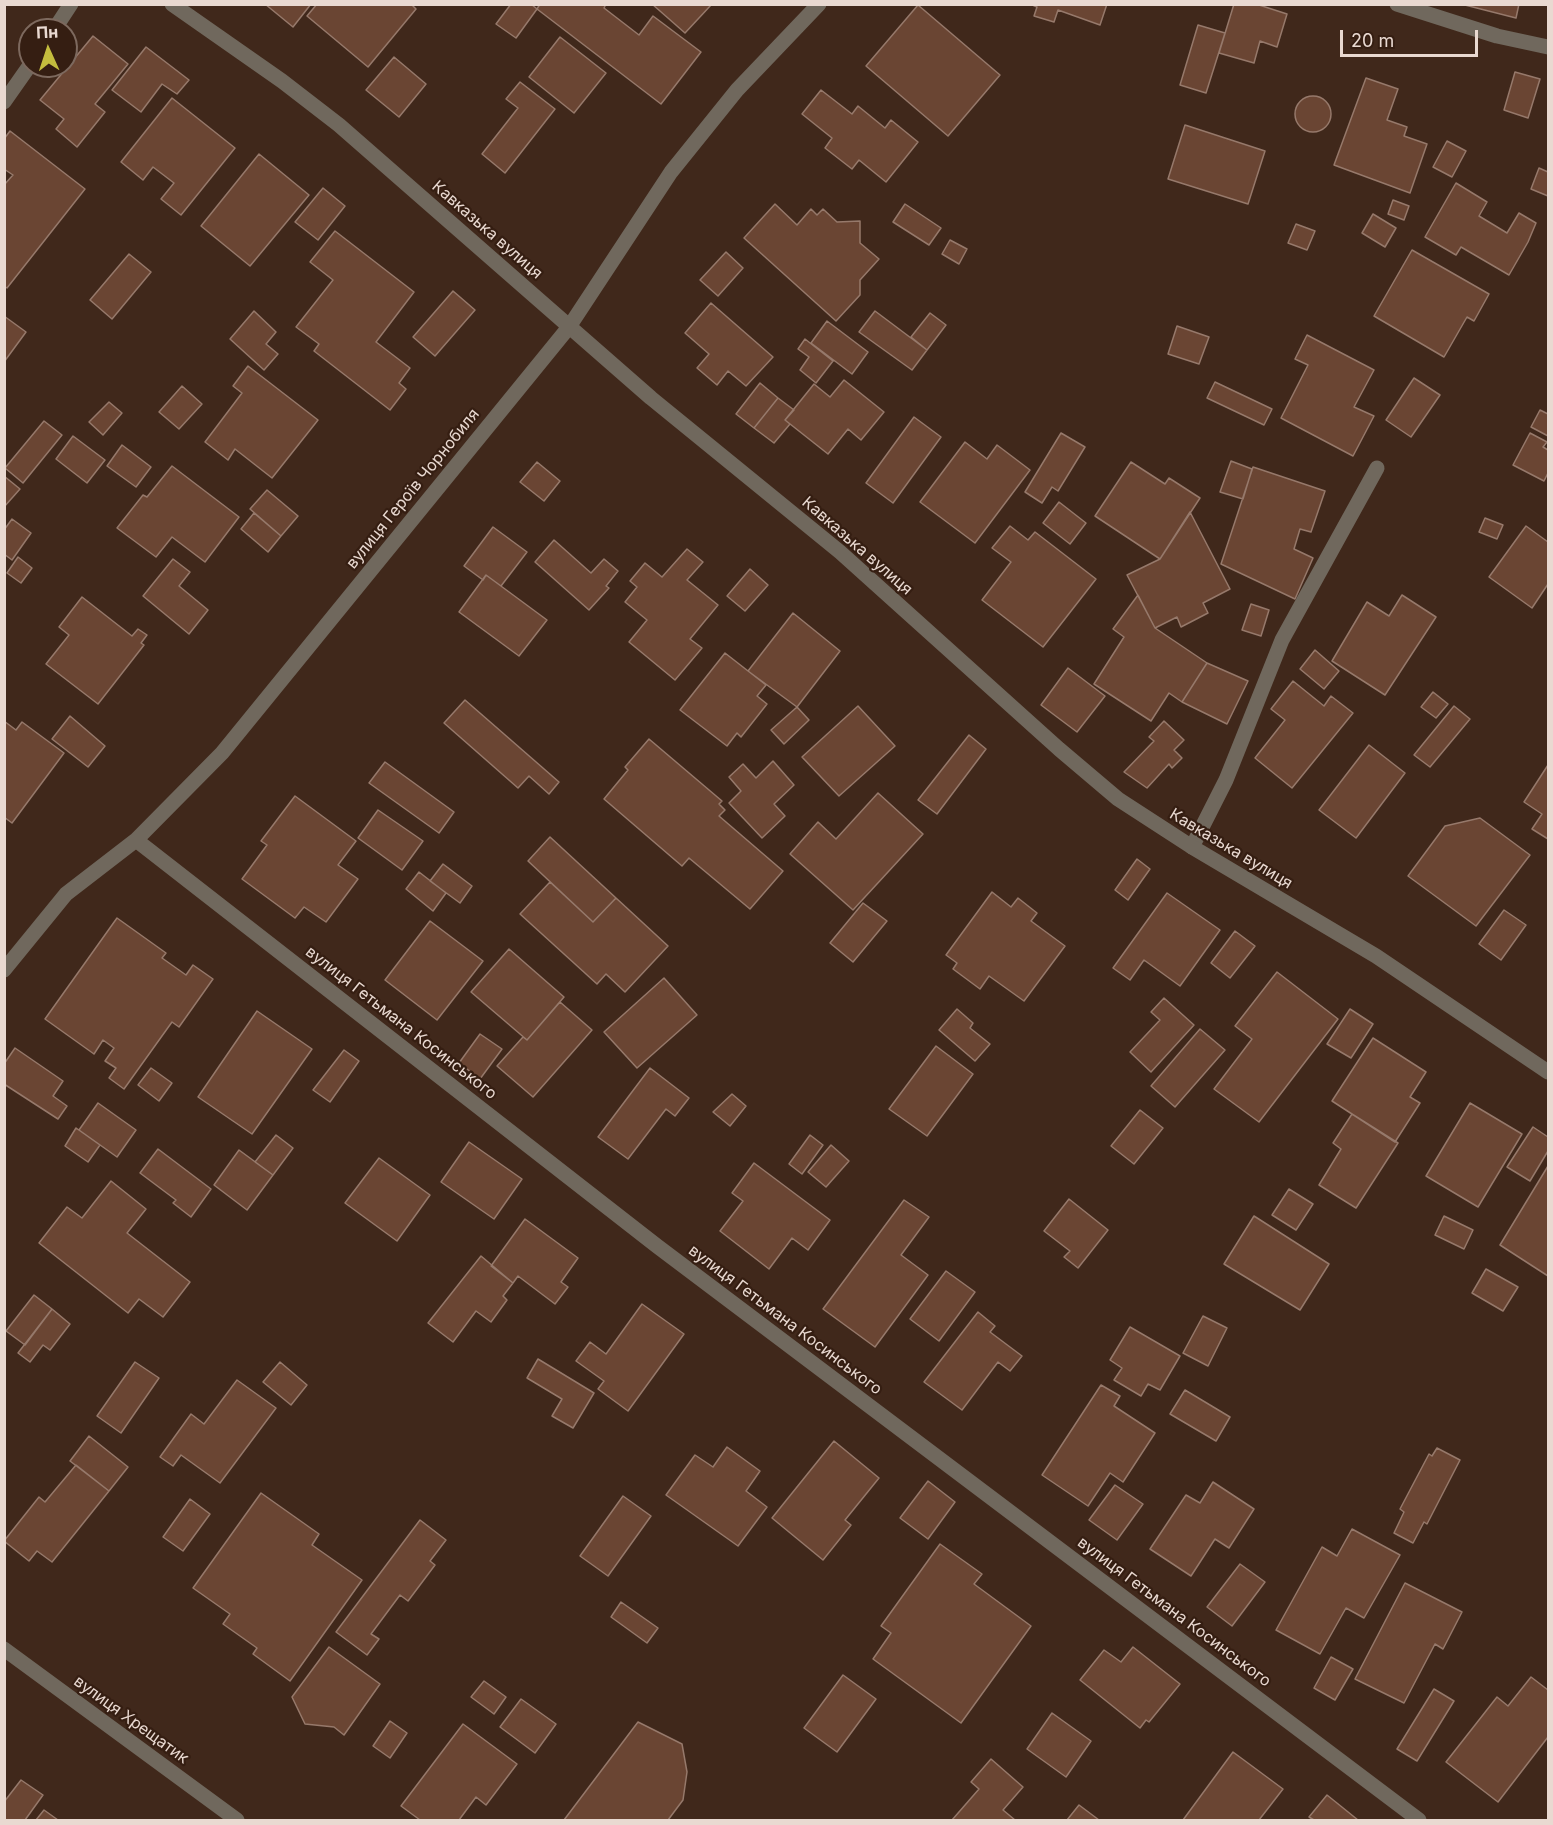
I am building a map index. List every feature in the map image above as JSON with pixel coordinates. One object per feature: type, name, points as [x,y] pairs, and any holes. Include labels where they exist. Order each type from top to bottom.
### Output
[{"type":"street","points":[[62,18],[71,4]]},
{"type":"street","name":"Кавказька вулиця","points":[[172,4],[316,106],[732,467],[840,552],[1118,799],[1192,847],[1376,956],[1548,1072]]},
{"type":"street","name":"вулиця Героїв Чорнобиля","points":[[4,970],[66,894],[136,840],[222,753],[569,327],[671,172],[737,90],[819,4]]},
{"type":"street","points":[[1396,4],[1497,36],[1548,47]]},
{"type":"street","points":[[4,102],[21,78]]},
{"type":"street","points":[[1192,847],[1226,780],[1282,640],[1377,468]]},
{"type":"street","name":"вулиця Гетьмана Косинського","points":[[136,840],[657,1246],[1419,1821]]},
{"type":"street","name":"вулиця Хрещатик","points":[[4,1649],[237,1821]]},
{"type":"building","points":[[265,4],[311,4],[293,27]]},
{"type":"building","points":[[317,4],[411,4],[416,9],[368,67],[307,16]]},
{"type":"building","points":[[511,4],[531,4],[537,9],[516,38],[496,24]]},
{"type":"building","points":[[540,4],[606,4],[604,8],[639,35],[653,16],[701,52],[661,104],[537,9]]},
{"type":"building","points":[[652,4],[712,4],[685,33]]},
{"type":"building","points":[[1030,4],[1107,4],[1100,25],[1058,10],[1054,22],[1034,16],[1037,7]]},
{"type":"building","points":[[1234,4],[1256,4],[1287,14],[1277,47],[1260,41],[1254,63],[1219,53]]},
{"type":"building","points":[[1461,4],[1519,4],[1516,18]]},
{"type":"building","points":[[918,5],[1000,75],[948,136],[866,66]]},
{"type":"building","points":[[1198,25],[1225,33],[1206,93],[1180,85]]},
{"type":"building","points":[[93,36],[128,64],[95,104],[105,112],[77,147],[56,129],[64,119],[40,100],[58,78],[78,78],[78,54]]},
{"type":"building","points":[[560,37],[606,73],[574,113],[529,77]]},
{"type":"building","points":[[146,47],[189,80],[177,94],[162,84],[141,112],[112,90]]},
{"type":"building","points":[[394,57],[426,84],[399,117],[366,90]]},
{"type":"building","points":[[1515,72],[1540,79],[1528,118],[1504,110]]},
{"type":"building","points":[[1366,78],[1398,89],[1387,120],[1407,127],[1404,136],[1427,144],[1410,193],[1334,165]]},
{"type":"building","points":[[520,82],[555,109],[505,173],[482,154],[518,108],[506,99]]},
{"type":"building","points":[[821,90],[852,114],[858,106],[885,128],[891,120],[918,142],[886,182],[859,160],[852,169],[825,148],[832,138],[802,114]]},
{"type":"building","points":[[1313,96],[1326,101],[1331,114],[1326,127],[1313,132],[1300,127],[1295,114],[1300,101]]},
{"type":"building","points":[[172,98],[235,148],[181,215],[161,199],[174,183],[153,167],[143,180],[121,162]]},
{"type":"building","points":[[1185,125],[1265,151],[1248,204],[1168,179]]},
{"type":"building","points":[[10,131],[85,189],[7,288],[4,286],[4,185],[13,175],[4,169],[4,139]]},
{"type":"building","points":[[1447,141],[1466,151],[1452,177],[1433,167]]},
{"type":"building","points":[[259,154],[309,195],[250,266],[201,226]]},
{"type":"building","points":[[1539,168],[1548,172],[1548,196],[1531,189]]},
{"type":"building","points":[[1456,183],[1487,202],[1479,216],[1507,233],[1519,213],[1536,223],[1509,275],[1461,247],[1456,255],[1425,237]]},
{"type":"building","points":[[323,188],[345,206],[318,240],[295,222]]},
{"type":"building","points":[[1393,200],[1409,206],[1404,220],[1388,214]]},
{"type":"building","points":[[775,204],[797,225],[811,209],[817,215],[823,209],[837,222],[860,221],[860,243],[879,259],[860,280],[860,295],[836,321],[744,238]]},
{"type":"building","points":[[905,204],[941,228],[929,245],[893,222]]},
{"type":"building","points":[[1373,214],[1396,228],[1385,247],[1362,233]]},
{"type":"building","points":[[1296,224],[1315,231],[1307,250],[1288,243]]},
{"type":"building","points":[[335,231],[414,292],[376,342],[410,368],[399,383],[406,389],[390,410],[314,351],[319,344],[296,327],[333,280],[310,262]]},
{"type":"building","points":[[950,240],[967,249],[959,264],[942,254]]},
{"type":"building","points":[[1412,250],[1489,294],[1474,321],[1467,317],[1444,357],[1374,316]]},
{"type":"building","points":[[726,252],[743,268],[718,296],[700,280]]},
{"type":"building","points":[[129,254],[151,272],[112,319],[90,300]]},
{"type":"building","points":[[453,291],[475,310],[435,356],[413,337]]},
{"type":"building","points":[[711,303],[773,357],[746,386],[728,371],[717,385],[697,368],[709,354],[685,333]]},
{"type":"building","points":[[254,311],[276,332],[266,344],[278,354],[264,370],[230,339]]},
{"type":"building","points":[[875,311],[927,350],[912,370],[859,332]]},
{"type":"building","points":[[930,313],[946,325],[927,350],[911,337]]},
{"type":"building","points":[[4,316],[26,332],[4,362]]},
{"type":"building","points":[[827,321],[868,352],[852,374],[811,343]]},
{"type":"building","points":[[1177,326],[1209,337],[1199,364],[1168,354]]},
{"type":"building","points":[[1307,335],[1374,370],[1354,407],[1374,416],[1353,456],[1281,418],[1308,365],[1295,359]]},
{"type":"building","points":[[805,339],[833,361],[816,383],[800,370],[809,357],[798,349]]},
{"type":"building","points":[[248,366],[318,420],[272,478],[235,449],[228,460],[205,442],[242,393],[233,386]]},
{"type":"building","points":[[1414,378],[1440,395],[1411,437],[1386,420]]},
{"type":"building","points":[[844,380],[884,412],[861,440],[848,429],[828,454],[785,420],[814,384],[830,397]]},
{"type":"building","points":[[1215,382],[1272,409],[1264,425],[1207,398]]},
{"type":"building","points":[[760,383],[778,398],[754,428],[736,414]]},
{"type":"building","points":[[182,386],[202,404],[179,429],[159,412]]},
{"type":"building","points":[[778,398],[794,410],[785,420],[790,424],[774,443],[754,428]]},
{"type":"building","points":[[109,402],[122,413],[103,435],[89,422]]},
{"type":"building","points":[[1540,410],[1548,414],[1548,436],[1531,427]]},
{"type":"building","points":[[914,417],[941,437],[893,503],[866,483]]},
{"type":"building","points":[[44,421],[62,435],[23,483],[5,468]]},
{"type":"building","points":[[1061,433],[1085,447],[1058,491],[1052,487],[1042,503],[1025,492]]},
{"type":"building","points":[[1530,433],[1547,442],[1543,447],[1548,450],[1548,473],[1544,481],[1513,465]]},
{"type":"building","points":[[73,436],[105,460],[87,483],[56,459]]},
{"type":"building","points":[[965,442],[987,459],[997,445],[1030,470],[975,543],[920,502]]},
{"type":"building","points":[[122,445],[151,467],[136,487],[107,466]]},
{"type":"building","points":[[1231,461],[1252,469],[1243,499],[1220,492]]},
{"type":"building","points":[[537,462],[560,481],[544,501],[520,482]]},
{"type":"building","points":[[1131,462],[1165,484],[1169,478],[1200,498],[1160,559],[1095,516]]},
{"type":"building","points":[[172,466],[239,517],[205,562],[172,537],[156,557],[117,528],[143,495],[147,497]]},
{"type":"building","points":[[1253,467],[1325,491],[1311,532],[1300,529],[1294,549],[1313,558],[1295,599],[1221,564]]},
{"type":"building","points":[[4,476],[20,489],[4,507]]},
{"type":"building","points":[[267,490],[298,516],[281,536],[250,509]]},
{"type":"building","points":[[1059,502],[1086,523],[1070,544],[1043,523]]},
{"type":"building","points":[[1190,512],[1230,589],[1203,603],[1208,613],[1181,627],[1177,617],[1155,628],[1127,575],[1160,559]]},
{"type":"building","points":[[254,513],[281,536],[268,552],[241,529]]},
{"type":"building","points":[[1485,518],[1503,525],[1497,539],[1479,532]]},
{"type":"building","points":[[12,519],[31,533],[12,560],[4,554],[4,530]]},
{"type":"building","points":[[1010,526],[1028,540],[1035,532],[1096,579],[1043,647],[982,600],[1011,562],[992,548]]},
{"type":"building","points":[[1526,526],[1548,542],[1548,584],[1532,608],[1489,577]]},
{"type":"building","points":[[493,527],[527,552],[501,586],[486,575],[483,580],[464,566]]},
{"type":"building","points":[[554,540],[591,573],[604,559],[618,571],[606,586],[609,588],[589,610],[535,562]]},
{"type":"building","points":[[687,549],[703,562],[687,580],[718,605],[690,639],[702,648],[675,680],[629,642],[647,620],[625,602],[637,587],[630,581],[645,563],[662,577]]},
{"type":"building","points":[[18,557],[32,568],[21,583],[7,573]]},
{"type":"building","points":[[173,559],[190,572],[179,586],[208,610],[189,634],[143,596]]},
{"type":"building","points":[[750,569],[768,585],[745,611],[727,596]]},
{"type":"building","points":[[486,575],[547,620],[519,656],[459,612]]},
{"type":"building","points":[[1138,595],[1155,628],[1207,663],[1182,702],[1169,693],[1151,721],[1094,684],[1124,637],[1113,629]]},
{"type":"building","points":[[1402,595],[1436,617],[1385,695],[1332,661],[1367,602],[1389,616]]},
{"type":"building","points":[[82,597],[132,636],[138,629],[147,635],[141,643],[144,645],[98,704],[46,664],[69,635],[59,627]]},
{"type":"building","points":[[1251,604],[1269,610],[1261,636],[1242,630]]},
{"type":"building","points":[[793,613],[840,651],[797,707],[748,671]]},
{"type":"building","points":[[1315,650],[1339,671],[1324,689],[1300,669]]},
{"type":"building","points":[[725,653],[766,685],[757,696],[767,704],[741,737],[737,733],[727,746],[680,710]]},
{"type":"building","points":[[1207,663],[1248,681],[1227,724],[1182,702]]},
{"type":"building","points":[[1068,668],[1105,696],[1077,732],[1041,705]]},
{"type":"building","points":[[1293,681],[1324,706],[1331,696],[1353,713],[1292,788],[1255,758],[1285,720],[1271,709]]},
{"type":"building","points":[[1433,692],[1448,704],[1436,718],[1421,707]]},
{"type":"building","points":[[465,700],[559,782],[549,794],[529,776],[518,788],[444,723]]},
{"type":"building","points":[[858,706],[895,746],[839,796],[802,757]]},
{"type":"building","points":[[1454,706],[1470,719],[1430,767],[1414,755]]},
{"type":"building","points":[[797,707],[809,720],[784,744],[771,730]]},
{"type":"building","points":[[70,716],[105,746],[88,767],[52,739]]},
{"type":"building","points":[[4,721],[16,730],[22,722],[64,753],[12,823],[4,817]]},
{"type":"building","points":[[1164,721],[1184,740],[1174,750],[1182,758],[1172,768],[1169,764],[1147,788],[1124,772],[1154,741],[1149,737]]},
{"type":"building","points":[[969,735],[986,749],[937,814],[918,800]]},
{"type":"building","points":[[649,739],[722,801],[719,804],[725,810],[719,816],[783,871],[750,909],[689,858],[682,866],[604,799],[628,770],[625,767]]},
{"type":"building","points":[[1369,745],[1405,773],[1356,838],[1319,810]]},
{"type":"building","points":[[773,761],[794,785],[774,804],[785,816],[762,838],[729,803],[741,791],[729,777],[743,764],[756,778]]},
{"type":"building","points":[[385,762],[454,812],[439,833],[369,783]]},
{"type":"building","points":[[1548,765],[1548,839],[1532,829],[1542,814],[1524,802]]},
{"type":"building","points":[[878,793],[923,834],[853,910],[790,854],[818,822],[836,839]]},
{"type":"building","points":[[295,796],[356,841],[338,865],[358,879],[326,922],[304,907],[295,918],[242,879],[267,845],[261,841]]},
{"type":"building","points":[[378,810],[423,841],[402,870],[358,838]]},
{"type":"building","points":[[1480,818],[1530,855],[1476,926],[1408,876],[1445,826]]},
{"type":"building","points":[[550,837],[616,898],[593,922],[528,861]]},
{"type":"building","points":[[1137,859],[1150,869],[1128,900],[1115,890]]},
{"type":"building","points":[[443,864],[472,886],[460,903],[430,881]]},
{"type":"building","points":[[419,872],[446,893],[433,911],[406,889]]},
{"type":"building","points":[[550,882],[593,922],[616,898],[668,946],[625,992],[606,974],[597,984],[520,914]]},
{"type":"building","points":[[992,892],[1011,907],[1018,898],[1037,913],[1031,921],[1065,946],[1024,1001],[989,976],[980,989],[953,969],[957,963],[946,955]]},
{"type":"building","points":[[1167,893],[1220,930],[1180,986],[1144,960],[1130,980],[1113,968]]},
{"type":"building","points":[[863,903],[887,921],[853,962],[830,943]]},
{"type":"building","points":[[1504,910],[1526,925],[1501,960],[1479,944]]},
{"type":"building","points":[[117,918],[166,953],[162,958],[186,975],[193,965],[213,979],[179,1027],[172,1022],[124,1089],[109,1078],[116,1068],[105,1061],[114,1048],[103,1040],[94,1054],[45,1019]]},
{"type":"building","points":[[430,921],[483,961],[437,1020],[385,980]]},
{"type":"building","points":[[1235,931],[1255,946],[1230,978],[1211,963]]},
{"type":"building","points":[[509,949],[564,997],[527,1040],[471,992]]},
{"type":"building","points":[[1277,972],[1338,1019],[1259,1122],[1214,1089],[1252,1039],[1235,1026]]},
{"type":"building","points":[[664,978],[697,1015],[637,1068],[604,1032]]},
{"type":"building","points":[[1164,998],[1194,1025],[1151,1072],[1130,1052],[1160,1020],[1151,1012]]},
{"type":"building","points":[[560,1002],[592,1030],[533,1097],[497,1066],[523,1037],[527,1040]]},
{"type":"building","points":[[957,1009],[973,1023],[970,1028],[990,1044],[975,1061],[939,1030]]},
{"type":"building","points":[[1350,1009],[1373,1024],[1351,1058],[1327,1044]]},
{"type":"building","points":[[257,1011],[312,1049],[252,1134],[198,1097]]},
{"type":"building","points":[[1200,1029],[1225,1050],[1175,1107],[1151,1086]]},
{"type":"building","points":[[480,1034],[502,1049],[480,1079],[459,1063]]},
{"type":"building","points":[[1373,1038],[1426,1072],[1410,1097],[1420,1103],[1395,1142],[1332,1101]]},
{"type":"building","points":[[936,1046],[973,1074],[927,1136],[889,1109]]},
{"type":"building","points":[[15,1048],[63,1081],[53,1096],[67,1106],[58,1119],[4,1084],[4,1064]]},
{"type":"building","points":[[344,1050],[359,1061],[330,1102],[313,1090]]},
{"type":"building","points":[[151,1068],[172,1083],[159,1101],[138,1085]]},
{"type":"building","points":[[650,1068],[689,1098],[675,1116],[666,1109],[628,1159],[598,1137]]},
{"type":"building","points":[[732,1094],[746,1106],[730,1126],[713,1112]]},
{"type":"building","points":[[98,1103],[136,1130],[117,1157],[79,1130]]},
{"type":"building","points":[[1470,1103],[1522,1134],[1478,1207],[1426,1176]]},
{"type":"building","points":[[1140,1110],[1163,1128],[1134,1164],[1111,1146]]},
{"type":"building","points":[[1352,1114],[1398,1143],[1356,1208],[1319,1185],[1341,1149],[1333,1143]]},
{"type":"building","points":[[1533,1127],[1548,1137],[1548,1151],[1530,1181],[1507,1167]]},
{"type":"building","points":[[76,1128],[100,1145],[88,1162],[65,1146]]},
{"type":"building","points":[[276,1135],[293,1148],[273,1175],[255,1162]]},
{"type":"building","points":[[810,1135],[823,1145],[802,1174],[789,1164]]},
{"type":"building","points":[[469,1142],[522,1179],[494,1219],[441,1182]]},
{"type":"building","points":[[831,1145],[849,1161],[826,1187],[808,1172]]},
{"type":"building","points":[[158,1149],[211,1189],[191,1217],[173,1203],[176,1200],[140,1173]]},
{"type":"building","points":[[239,1150],[273,1175],[247,1210],[214,1185]]},
{"type":"building","points":[[379,1158],[430,1195],[397,1241],[345,1203]]},
{"type":"building","points":[[754,1163],[830,1220],[808,1250],[792,1238],[769,1269],[720,1231],[743,1201],[732,1193]]},
{"type":"building","points":[[1548,1166],[1548,1276],[1500,1245]]},
{"type":"building","points":[[111,1181],[146,1209],[127,1233],[190,1282],[163,1317],[139,1299],[128,1313],[39,1243],[67,1207],[82,1218]]},
{"type":"building","points":[[1289,1189],[1313,1204],[1296,1230],[1272,1215]]},
{"type":"building","points":[[1069,1199],[1108,1230],[1078,1268],[1064,1257],[1070,1251],[1044,1231]]},
{"type":"building","points":[[904,1200],[929,1217],[901,1255],[928,1275],[875,1347],[823,1309]]},
{"type":"building","points":[[1254,1216],[1329,1264],[1300,1310],[1224,1264]]},
{"type":"building","points":[[1444,1216],[1473,1230],[1464,1249],[1435,1235]]},
{"type":"building","points":[[525,1219],[578,1258],[561,1282],[568,1287],[555,1304],[518,1276],[513,1283],[491,1266]]},
{"type":"building","points":[[481,1256],[513,1283],[503,1296],[507,1300],[491,1322],[476,1311],[453,1342],[428,1323]]},
{"type":"building","points":[[1486,1269],[1518,1287],[1503,1311],[1472,1293]]},
{"type":"building","points":[[946,1271],[975,1292],[939,1341],[910,1319]]},
{"type":"building","points":[[34,1295],[52,1309],[25,1345],[6,1331]]},
{"type":"building","points":[[642,1304],[684,1334],[628,1411],[598,1389],[604,1381],[576,1361],[590,1342],[606,1354]]},
{"type":"building","points":[[52,1309],[70,1324],[50,1350],[43,1345],[30,1362],[18,1353]]},
{"type":"building","points":[[978,1312],[995,1326],[990,1332],[1022,1356],[1010,1371],[998,1362],[962,1410],[924,1382]]},
{"type":"building","points":[[1203,1316],[1227,1328],[1208,1366],[1183,1353]]},
{"type":"building","points":[[1130,1327],[1180,1356],[1160,1390],[1148,1384],[1141,1396],[1114,1380],[1122,1368],[1110,1360]]},
{"type":"building","points":[[538,1359],[594,1393],[573,1428],[552,1416],[562,1399],[527,1378]]},
{"type":"building","points":[[135,1362],[159,1378],[121,1433],[97,1416]]},
{"type":"building","points":[[280,1362],[307,1385],[291,1405],[263,1382]]},
{"type":"building","points":[[237,1380],[276,1408],[220,1483],[181,1455],[173,1466],[160,1457],[191,1414],[204,1424]]},
{"type":"building","points":[[1101,1385],[1120,1396],[1114,1406],[1155,1433],[1123,1482],[1110,1473],[1088,1506],[1042,1475]]},
{"type":"building","points":[[1185,1390],[1230,1417],[1216,1441],[1170,1414]]},
{"type":"building","points":[[89,1436],[128,1467],[109,1491],[70,1461]]},
{"type":"building","points":[[834,1441],[879,1478],[845,1520],[851,1525],[823,1560],[772,1518]]},
{"type":"building","points":[[727,1447],[760,1471],[746,1491],[767,1507],[738,1546],[666,1495],[695,1455],[713,1467]]},
{"type":"building","points":[[1437,1448],[1460,1460],[1427,1524],[1424,1522],[1413,1543],[1394,1533],[1404,1512],[1400,1509],[1429,1454],[1432,1456]]},
{"type":"building","points":[[76,1465],[109,1491],[52,1562],[37,1551],[29,1561],[4,1541],[39,1497],[45,1502]]},
{"type":"building","points":[[928,1481],[955,1502],[928,1539],[900,1518]]},
{"type":"building","points":[[1213,1482],[1254,1509],[1229,1548],[1215,1539],[1191,1576],[1150,1549],[1186,1495],[1200,1503]]},
{"type":"building","points":[[1115,1485],[1143,1504],[1117,1540],[1089,1520]]},
{"type":"building","points":[[261,1493],[319,1534],[312,1545],[362,1580],[290,1681],[253,1654],[257,1648],[223,1624],[230,1614],[193,1588]]},
{"type":"building","points":[[623,1496],[651,1516],[608,1576],[580,1556]]},
{"type":"building","points":[[190,1499],[210,1514],[183,1551],[163,1537]]},
{"type":"building","points":[[420,1520],[446,1540],[430,1561],[435,1565],[408,1601],[400,1595],[371,1634],[379,1639],[367,1655],[336,1632]]},
{"type":"building","points":[[1352,1529],[1400,1555],[1364,1618],[1346,1608],[1320,1654],[1276,1630],[1322,1547],[1337,1556]]},
{"type":"building","points":[[940,1544],[982,1574],[974,1584],[1031,1626],[961,1723],[873,1659],[891,1633],[881,1626]]},
{"type":"building","points":[[1240,1564],[1265,1582],[1232,1626],[1207,1607]]},
{"type":"building","points":[[1405,1583],[1462,1612],[1443,1649],[1435,1644],[1404,1703],[1355,1679]]},
{"type":"building","points":[[621,1602],[658,1628],[647,1643],[611,1617]]},
{"type":"building","points":[[329,1647],[380,1684],[344,1735],[334,1727],[305,1724],[292,1697]]},
{"type":"building","points":[[1133,1647],[1180,1684],[1149,1722],[1146,1720],[1140,1728],[1080,1680],[1104,1650],[1121,1662]]},
{"type":"building","points":[[1331,1657],[1353,1669],[1335,1700],[1314,1688]]},
{"type":"building","points":[[843,1675],[876,1699],[837,1752],[804,1728]]},
{"type":"building","points":[[1531,1677],[1548,1690],[1548,1737],[1498,1802],[1446,1762],[1497,1697],[1508,1706]]},
{"type":"building","points":[[484,1681],[506,1697],[494,1714],[471,1697]]},
{"type":"building","points":[[1434,1689],[1454,1701],[1417,1761],[1397,1749]]},
{"type":"building","points":[[521,1699],[556,1724],[535,1753],[500,1727]]},
{"type":"building","points":[[1052,1713],[1091,1741],[1066,1777],[1027,1749]]},
{"type":"building","points":[[390,1721],[407,1733],[390,1758],[373,1746]]},
{"type":"building","points":[[638,1722],[682,1744],[687,1772],[683,1800],[668,1820],[564,1820]]},
{"type":"building","points":[[463,1724],[517,1764],[486,1805],[476,1797],[459,1820],[420,1820],[401,1806]]},
{"type":"building","points":[[1233,1752],[1283,1789],[1259,1820],[1183,1820]]},
{"type":"building","points":[[991,1759],[1023,1787],[1003,1810],[1015,1820],[952,1820],[979,1789],[971,1782]]},
{"type":"building","points":[[21,1780],[43,1795],[25,1820],[4,1820],[4,1802]]},
{"type":"building","points":[[1327,1795],[1358,1820],[1314,1820],[1309,1817]]},
{"type":"building","points":[[1079,1805],[1099,1820],[1067,1820]]},
{"type":"building","points":[[44,1810],[58,1820],[36,1820]]}]
